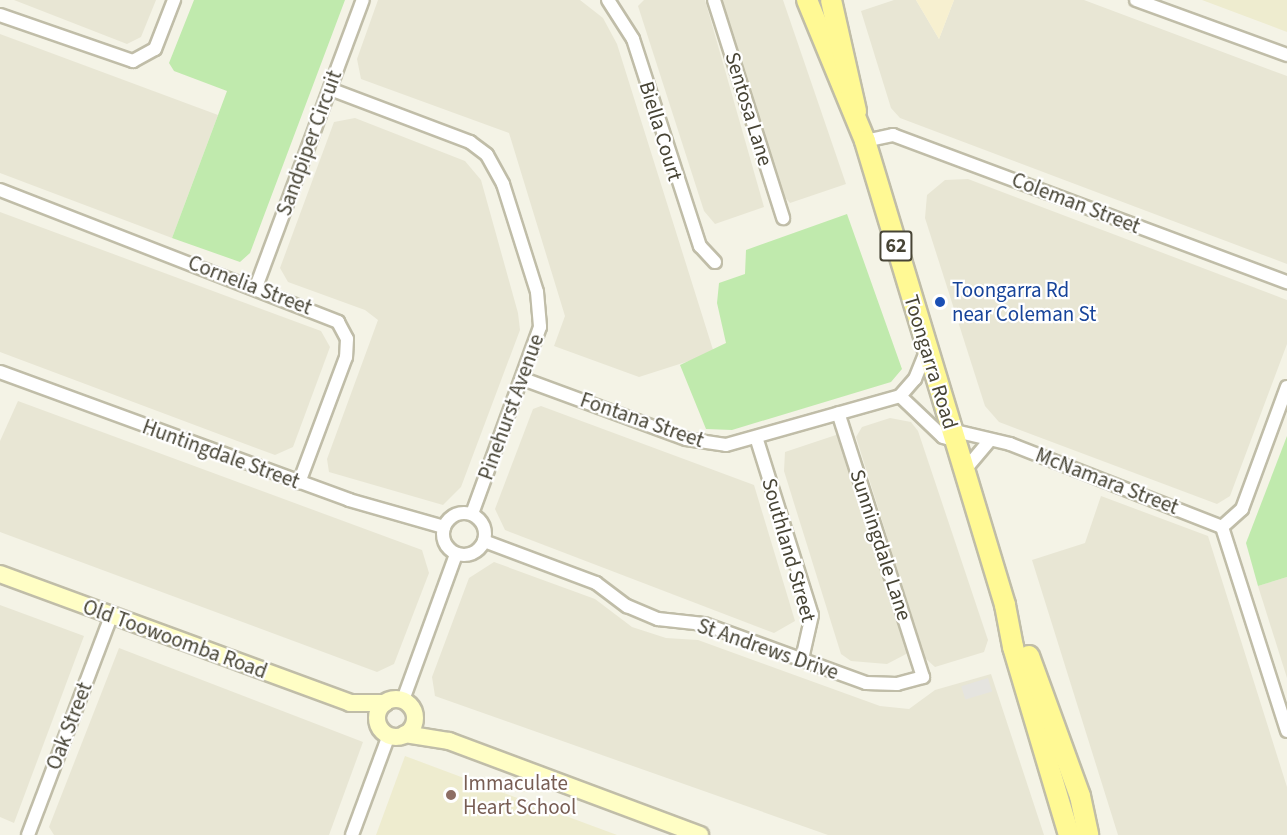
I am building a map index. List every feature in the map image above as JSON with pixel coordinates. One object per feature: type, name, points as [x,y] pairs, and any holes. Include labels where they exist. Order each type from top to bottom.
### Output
[{"type":"main road","name":"Toongarra Road","points":[[807,0],[837,83],[857,120],[865,141],[1005,605],[1080,796],[1088,835]]},
{"type":"main road","name":"Toongarra Road","points":[[831,0],[852,77],[857,120]]},
{"type":"main road","name":"Toongarra Road","points":[[1005,605],[1012,647],[1069,835]]},
{"type":"street","points":[[0,15],[133,61],[155,49],[174,0]]},
{"type":"street","name":"Sandpiper Circuit","points":[[256,287],[363,0]]},
{"type":"street","name":"Biella Court","points":[[609,0],[633,39],[696,236],[715,262]]},
{"type":"street","name":"Sentosa Lane","points":[[714,0],[783,218]]},
{"type":"street","points":[[1136,0],[1287,55]]},
{"type":"street","name":"Pinehurst Avenue","points":[[330,89],[451,133],[480,148],[494,164],[540,304],[540,327],[472,514]]},
{"type":"street","name":"Coleman Street","points":[[865,141],[892,135],[1287,282]]},
{"type":"street","name":"Cornelia Street","points":[[0,190],[333,318],[347,339],[346,357],[299,483]]},
{"type":"street","points":[[927,350],[915,379],[900,396],[943,437],[953,435]]},
{"type":"street","points":[[0,388],[2,373]]},
{"type":"street","name":"Huntingdale Street","points":[[2,373],[299,483],[444,527]]},
{"type":"street","name":"Fontana Street","points":[[523,379],[695,441],[726,445],[757,440],[838,413],[900,396]]},
{"type":"street","points":[[1287,387],[1242,509],[1222,527],[1287,731]]},
{"type":"street","name":"Sunningdale Lane","points":[[838,413],[923,677]]},
{"type":"street","name":"McNamara Street","points":[[953,435],[1010,444],[1222,527]]},
{"type":"street","name":"Southland Street","points":[[757,440],[812,615],[802,659]]},
{"type":"street","points":[[964,471],[989,441]]},
{"type":"street","points":[[458,513],[472,514],[485,528],[484,541],[470,555],[456,554],[444,540],[444,527],[458,513]]},
{"type":"street","name":"St Andrews Drive","points":[[484,541],[596,584],[647,615],[704,624],[880,685],[923,677]]},
{"type":"street","points":[[449,741],[414,714],[403,700],[456,554]]},
{"type":"street","name":"Old Toowoomba Road","points":[[0,574],[350,703],[391,732]]},
{"type":"street","name":"Oak Street","points":[[28,835],[111,616]]},
{"type":"street","name":"Old Toowoomba Road","points":[[350,703],[385,703],[403,700]]},
{"type":"street","points":[[385,703],[391,732]]},
{"type":"street","points":[[352,835],[391,732],[414,714]]},
{"type":"street","points":[[391,732],[449,741],[700,835]]},
{"type":"shaded area","points":[[14,0],[156,0],[141,37],[127,44]]},
{"type":"shaded area","points":[[378,0],[580,0],[603,18],[617,44],[714,353],[639,377],[554,346],[565,316],[509,133],[361,79],[357,59]]},
{"type":"shaded area","points":[[644,0],[705,0],[764,207],[715,224],[704,211],[638,6]]},
{"type":"shaded area","points":[[718,0],[783,0],[846,184],[790,203],[781,193]]},
{"type":"shaded area","points":[[894,0],[916,0],[939,39],[954,0],[1084,0],[1287,76],[1287,264],[900,118],[891,108],[861,11]]},
{"type":"shaded area","points":[[916,0],[954,0],[939,39]]},
{"type":"shaded area","points":[[1202,0],[1287,0],[1287,32]]},
{"type":"shaded area","points":[[0,34],[218,115],[172,238],[0,173]]},
{"type":"shaded area","points":[[355,118],[465,161],[481,180],[518,313],[520,330],[461,487],[443,505],[329,472],[327,459],[378,320],[365,310],[288,282],[280,268],[334,122]]},
{"type":"shaded area","points":[[968,179],[1287,300],[1287,344],[1230,496],[1217,504],[999,422],[985,406],[925,218],[927,195],[945,180]]},
{"type":"shaded area","points":[[0,212],[321,331],[330,347],[293,447],[275,455],[0,352]]},
{"type":"shaded area","points":[[18,401],[422,550],[429,573],[394,664],[377,672],[0,532],[0,441]]},
{"type":"shaded area","points":[[541,406],[754,485],[795,621],[774,633],[505,530],[495,509],[533,409]]},
{"type":"shaded area","points":[[890,418],[911,422],[918,431],[988,640],[984,652],[935,667],[925,658],[856,437],[862,427]]},
{"type":"shaded area","points":[[839,434],[910,652],[887,664],[851,661],[841,654],[784,471],[785,452]]},
{"type":"shaded area","points":[[1101,496],[1208,536],[1287,787],[1287,835],[1118,835],[1032,560],[1085,543]]},
{"type":"shaded area","points":[[494,562],[595,599],[632,627],[666,638],[698,640],[880,706],[909,709],[935,690],[991,674],[1044,835],[828,835],[435,696],[432,677],[469,578]]},
{"type":"shaded area","points":[[1287,577],[1287,678],[1258,586]]},
{"type":"shaded area","points":[[0,605],[84,636],[14,823],[0,817]]},
{"type":"shaded area","points":[[119,648],[363,742],[329,835],[54,835],[49,827]]},
{"type":"shaded area","points":[[988,678],[992,691],[965,700],[961,686]]},
{"type":"shaded area","name":"Immaculate Heart School","points":[[405,756],[617,835],[376,835]]},
{"type":"green space","points":[[194,0],[345,0],[250,253],[240,262],[172,238],[227,91],[174,71],[169,63]]},
{"type":"green space","points":[[847,214],[902,369],[891,382],[732,430],[706,429],[680,365],[726,343],[717,303],[719,283],[745,274],[746,250]]},
{"type":"green space","points":[[1287,436],[1287,577],[1258,586],[1246,543]]},
{"type":"place","name":"Toongarra Rd near Coleman St","points":[[940,302]]},
{"type":"place","name":"Immaculate Heart School","points":[[451,795]]}]
